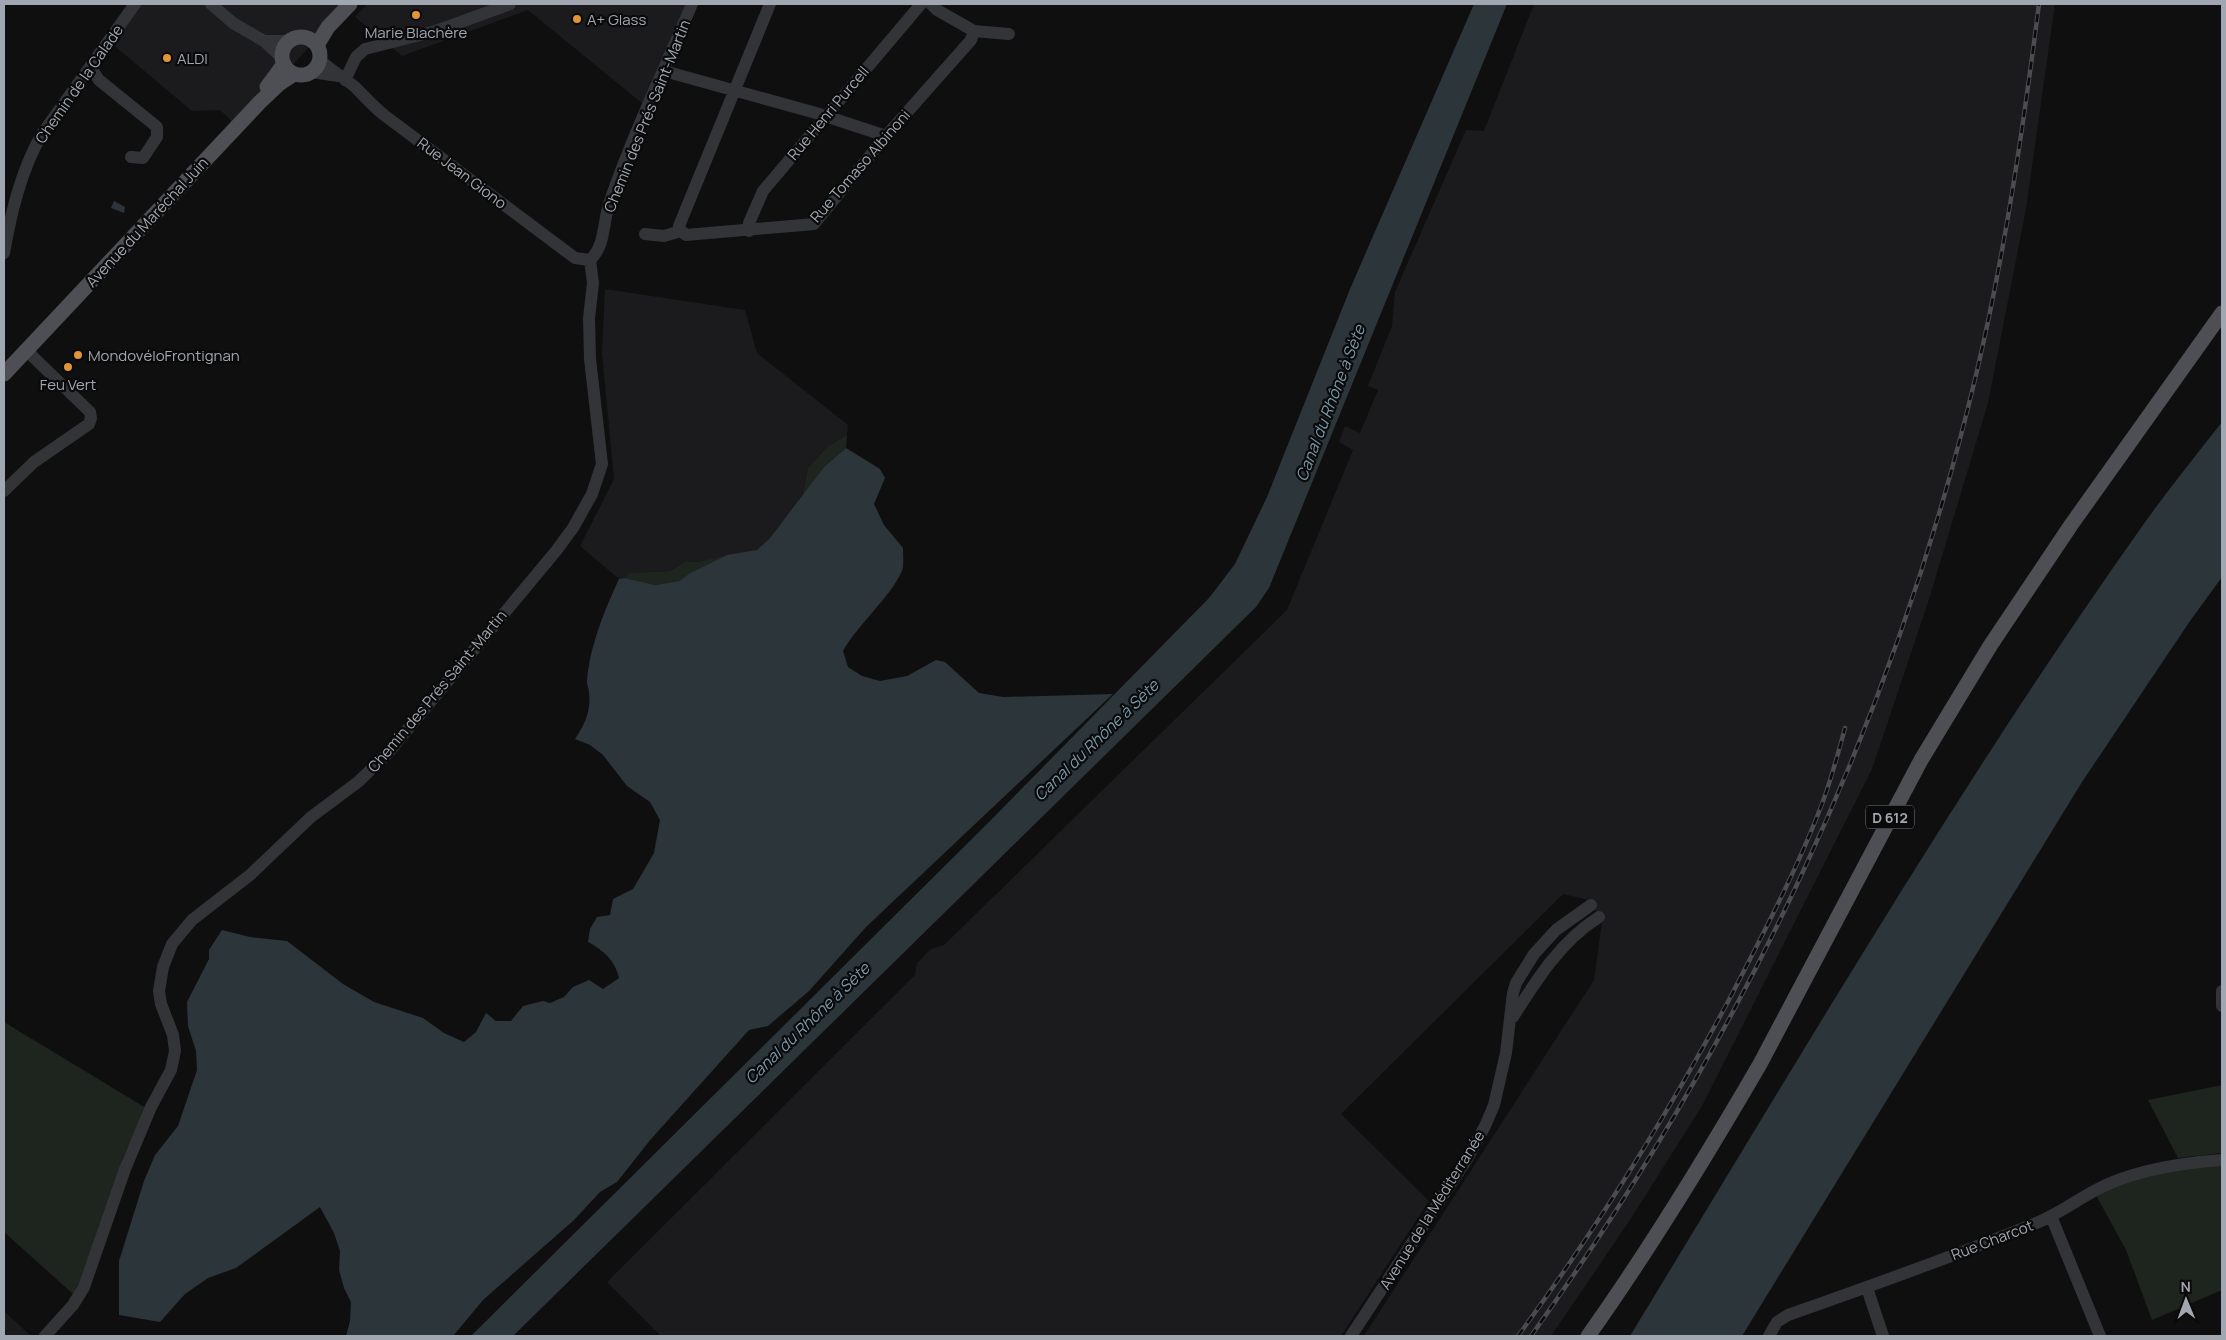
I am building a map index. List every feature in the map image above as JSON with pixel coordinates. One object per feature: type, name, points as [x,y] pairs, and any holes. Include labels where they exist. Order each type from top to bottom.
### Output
[{"type":"main road","points":[[314,54],[301,37],[289,41],[282,52],[287,65],[303,75],[314,54],[328,27],[350,4]]},
{"type":"main road","name":"Avenue du Maréchal Juin","points":[[4,374],[279,84],[287,65]]},
{"type":"main road","name":"Avenue du Maréchal Juin","points":[[4,367],[287,65]]},
{"type":"main road","name":"D 612","points":[[1588,1336],[1653,1242],[1732,1113],[1917,768],[1990,646],[2071,525],[2222,315]]},
{"type":"street","name":"Chemin de la Calade","points":[[4,253],[8,229],[30,154],[42,134],[135,4]]},
{"type":"street","points":[[211,4],[233,24],[264,41],[287,65]]},
{"type":"street","points":[[314,54],[343,78],[356,57],[365,49],[436,30],[510,4]]},
{"type":"street","name":"Chemin des Prés Saint-Martin","points":[[45,1336],[72,1305],[84,1287],[125,1169],[151,1107],[171,1070],[175,1051],[173,1035],[161,1004],[159,991],[162,966],[172,944],[192,920],[250,875],[311,817],[358,782],[387,754],[556,551],[573,528],[592,494],[602,464],[590,359],[588,318],[594,283],[590,260],[596,255],[599,248],[609,205],[692,4]]},
{"type":"street","points":[[681,231],[679,226],[733,90],[770,4]]},
{"type":"street","name":"Rue Henri Purcell","points":[[749,231],[749,223],[763,191],[921,4]]},
{"type":"street","points":[[931,4],[937,10],[974,31],[1008,34]]},
{"type":"street","name":"Rue Tomaso Albinoni","points":[[645,234],[664,236],[681,231],[686,235],[814,224],[886,136],[971,40],[974,31]]},
{"type":"street","points":[[264,41],[289,41]]},
{"type":"street","points":[[664,71],[825,116],[882,133],[886,136]]},
{"type":"street","points":[[88,72],[157,126],[157,137],[143,158],[131,157]]},
{"type":"street","name":"Rue Jean Giono","points":[[343,78],[384,115],[575,258],[590,260]]},
{"type":"street","points":[[4,491],[34,462],[89,424],[91,418],[90,412],[26,350]]},
{"type":"street","name":"Avenue de la Méditerranée","points":[[1511,1019],[1545,967],[1566,927],[1592,905]]},
{"type":"street","name":"Avenue de la Méditerranée","points":[[1545,967],[1584,927],[1599,917]]},
{"type":"street","name":"Avenue de la Méditerranée","points":[[1351,1336],[1476,1144],[1494,1105],[1506,1053],[1513,993],[1516,983],[1534,954],[1556,930],[1566,927],[1584,927]]},
{"type":"street","points":[[2222,991],[2222,1006]]},
{"type":"street","name":"Rue Charcot","points":[[1769,1336],[1781,1318],[1867,1288],[2051,1216],[2094,1190],[2117,1180],[2177,1165],[2222,1160]]},
{"type":"street","points":[[2051,1216],[2100,1336]]},
{"type":"street","points":[[1867,1288],[1883,1336]]},
{"type":"shaded area","points":[[140,4],[350,4],[236,125],[220,110],[192,111],[111,43]]},
{"type":"shaded area","points":[[367,4],[689,4],[648,108],[528,10],[402,56],[355,17]]},
{"type":"shaded area","points":[[1534,4],[2055,4],[2026,209],[1988,403],[1930,596],[1872,769],[1702,1106],[1630,1220],[1551,1336],[1364,1336],[1594,980],[1602,922],[1589,900],[1563,894],[1341,1114],[1429,1201],[1341,1336],[661,1336],[607,1282],[915,975],[917,963],[931,949],[944,945],[1287,610],[1353,450],[1339,442],[1345,426],[1360,433],[1378,390],[1368,386],[1392,326],[1395,292],[1466,130],[1484,131]]},
{"type":"shaded area","points":[[605,289],[745,310],[757,353],[848,425],[847,435],[827,447],[808,468],[802,498],[770,538],[757,550],[698,562],[686,561],[670,571],[629,573],[625,578],[619,579],[580,546],[614,479],[602,353]]},
{"type":"shaded area","points":[[847,435],[846,448],[824,467],[802,498],[808,468],[827,447]]},
{"type":"shaded area","points":[[727,555],[690,573],[679,581],[655,585],[625,578],[629,573],[670,571],[686,561],[698,562]]},
{"type":"shaded area","points":[[4,1022],[146,1108],[123,1157],[86,1271],[73,1294],[4,1232]]},
{"type":"shaded area","points":[[2222,1085],[2222,1153],[2178,1158],[2148,1100]]},
{"type":"shaded area","points":[[2222,1164],[2222,1290],[2152,1320],[2126,1250],[2096,1195],[2111,1187],[2141,1176]]},
{"type":"shaded area","points":[[4,1311],[31,1336],[4,1336]]},
{"type":"water","name":"Canal du Rhône à Sète","points":[[1474,4],[1507,4],[1269,588],[1256,607],[513,1336],[471,1336],[988,823],[1209,598],[1235,564],[1267,497],[1350,289]]},
{"type":"water","points":[[114,201],[125,207],[124,213],[111,208]]},
{"type":"water","points":[[2222,422],[2222,577],[2190,621],[2082,782],[1742,1336],[1630,1336],[1876,931],[2003,731],[2146,520]]},
{"type":"water","points":[[846,448],[880,469],[885,478],[874,504],[884,525],[903,548],[902,571],[890,591],[843,651],[848,667],[862,676],[880,681],[907,676],[936,660],[945,662],[979,693],[1003,697],[1113,694],[866,927],[809,991],[768,1026],[749,1030],[651,1139],[617,1182],[600,1192],[574,1220],[483,1300],[453,1336],[346,1336],[350,1321],[351,1302],[344,1288],[339,1270],[340,1251],[334,1233],[320,1207],[236,1268],[208,1278],[185,1294],[160,1322],[119,1315],[119,1261],[144,1181],[155,1155],[178,1126],[197,1070],[196,1051],[188,1026],[187,1002],[209,959],[209,950],[222,930],[250,937],[287,941],[343,984],[374,1002],[423,1018],[444,1033],[464,1042],[476,1032],[486,1013],[496,1021],[511,1021],[523,1006],[543,1001],[550,1003],[564,997],[573,987],[589,980],[603,989],[619,978],[615,966],[608,956],[588,942],[590,929],[597,917],[610,915],[613,899],[633,889],[654,853],[660,820],[650,802],[627,786],[603,755],[590,745],[575,739],[588,712],[588,669],[594,642],[608,603],[619,579],[625,578],[655,585],[679,581],[690,573],[727,555],[757,550],[770,538],[824,467]]},
{"type":"railway","points":[[1531,1336],[1606,1226],[1676,1112],[1741,996],[1800,877],[1854,756],[1901,631],[1942,504],[1976,375],[1996,283],[2012,191],[2039,4]]},
{"type":"railway","points":[[1518,1336],[1604,1212],[1657,1127],[1731,996],[1802,853],[1822,804],[1845,728]]},
{"type":"place","name":"Marie Blachère","points":[[416,15]]},
{"type":"place","name":"A+ Glass","points":[[577,19]]},
{"type":"place","name":"ALDI","points":[[167,58]]},
{"type":"place","name":"MondovéloFrontignan","points":[[78,355]]},
{"type":"place","name":"Feu Vert","points":[[68,367]]}]
